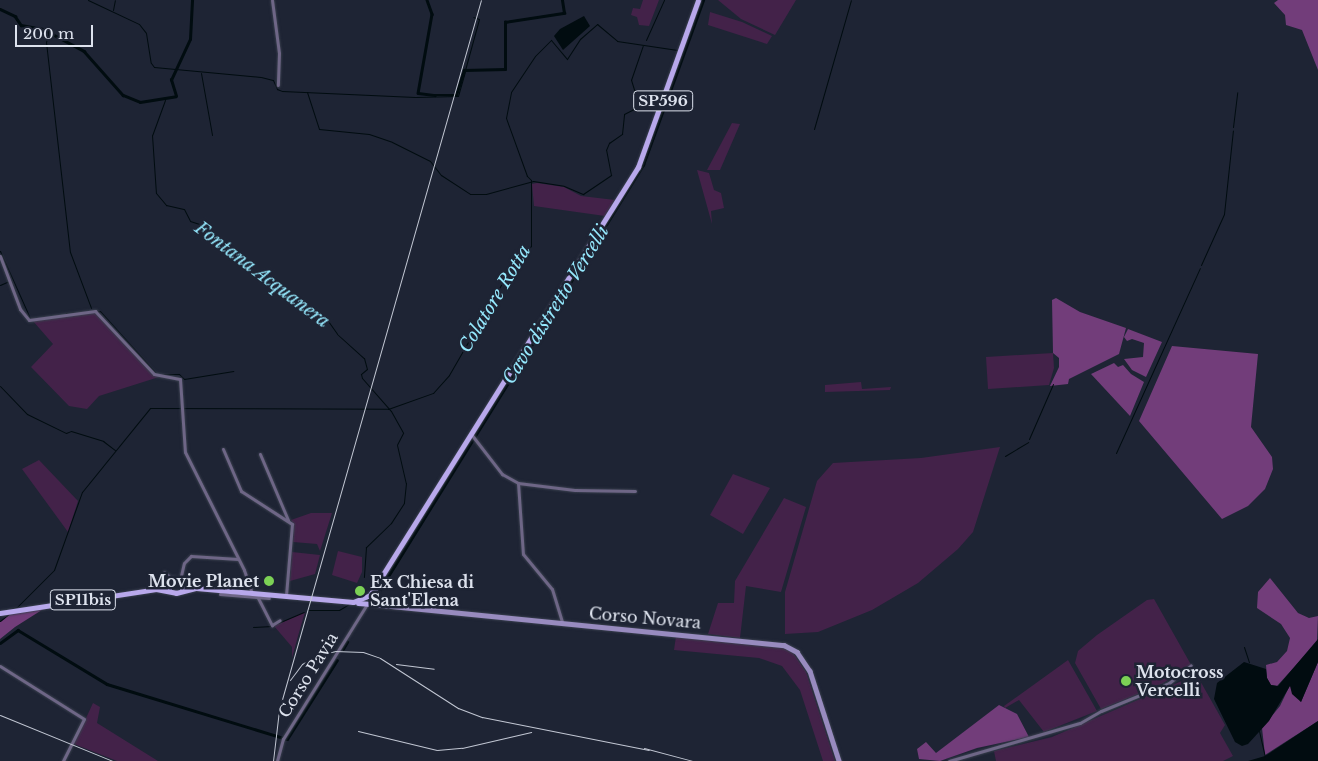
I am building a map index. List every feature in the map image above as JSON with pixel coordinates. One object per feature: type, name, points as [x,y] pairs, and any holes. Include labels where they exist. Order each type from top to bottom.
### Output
[{"type":"main road","name":"SP596","points":[[474,436],[642,159],[698,0]]},
{"type":"main road","points":[[369,604],[374,592],[474,436]]},
{"type":"main road","points":[[169,590],[175,582]]},
{"type":"main road","name":"SP11bis","points":[[0,613],[156,589],[175,582],[196,588],[354,602]]},
{"type":"main road","name":"SP11bis","points":[[156,589],[169,590],[176,593],[175,582]]},
{"type":"main road","points":[[354,602],[374,592]]},
{"type":"main road","points":[[374,592],[376,599],[384,605]]},
{"type":"main road","name":"Corso Novara","points":[[354,602],[776,643],[790,647],[804,660],[810,671],[839,761]]},
{"type":"street","points":[[272,0],[279,53],[278,85]]},
{"type":"street","points":[[0,256],[20,309],[29,320],[99,312],[154,374],[180,378],[184,408],[182,436],[185,452],[254,594],[272,625],[280,620]]},
{"type":"street","points":[[474,436],[502,474],[518,484],[575,490],[635,491]]},
{"type":"street","points":[[223,449],[241,491],[289,520]]},
{"type":"street","points":[[260,454],[293,528],[286,596]]},
{"type":"street","points":[[518,484],[523,554],[552,589],[562,622]]},
{"type":"street","points":[[165,573],[175,582],[186,559],[196,555],[238,559]]},
{"type":"street","points":[[220,594],[254,594],[269,598]]},
{"type":"street","name":"Corso Pavia","points":[[277,761],[284,738],[369,604]]},
{"type":"street","points":[[949,761],[1080,723],[1101,711],[1170,683],[1191,665]]},
{"type":"street","points":[[0,666],[84,719],[63,761]]},
{"type":"shaded area","points":[[643,0],[659,0],[649,26],[639,25],[637,17],[631,15],[633,8],[640,9]]},
{"type":"shaded area","points":[[718,0],[796,0],[775,35],[741,19]]},
{"type":"shaded area","points":[[1278,0],[1318,0],[1318,70],[1302,30],[1286,25],[1285,15],[1274,3]]},
{"type":"shaded area","points":[[710,12],[742,22],[772,36],[767,44],[708,25]]},
{"type":"shaded area","points":[[584,16],[590,26],[563,50],[554,36],[560,29]]},
{"type":"shaded area","points":[[732,123],[740,124],[720,170],[707,170]]},
{"type":"shaded area","points":[[697,170],[709,173],[714,190],[721,193],[724,208],[711,211],[712,224]]},
{"type":"shaded area","points":[[532,184],[564,187],[581,196],[615,200],[605,216],[534,206]]},
{"type":"shaded area","points":[[1056,298],[1080,312],[1126,328],[1119,354],[1069,379],[1068,384],[1050,386],[1059,367],[1059,358],[1053,353],[1052,300]]},
{"type":"shaded area","points":[[94,312],[159,377],[99,396],[87,409],[69,406],[31,367],[53,344],[33,321]]},
{"type":"shaded area","points":[[1128,329],[1162,342],[1146,377],[1132,370],[1124,359],[1143,357],[1144,343],[1132,339],[1127,341],[1124,337]]},
{"type":"shaded area","points":[[1172,346],[1258,354],[1251,427],[1272,457],[1273,469],[1265,489],[1248,506],[1222,519],[1139,421]]},
{"type":"shaded area","points":[[1053,353],[1054,368],[1049,385],[988,389],[986,357]]},
{"type":"shaded area","points":[[1114,363],[1118,367],[1123,365],[1131,374],[1144,382],[1130,416],[1091,374]]},
{"type":"shaded area","points":[[861,382],[862,389],[891,387],[890,390],[825,392],[825,385]]},
{"type":"shaded area","points":[[1000,447],[973,532],[958,549],[918,583],[872,610],[818,632],[785,634],[785,592],[817,481],[833,463],[921,458]]},
{"type":"shaded area","points":[[39,460],[78,501],[68,532],[22,469]]},
{"type":"shaded area","points":[[733,474],[770,488],[743,534],[710,515]]},
{"type":"shaded area","points":[[784,498],[806,507],[781,592],[746,586],[740,638],[708,634],[718,603],[734,603],[735,581]]},
{"type":"shaded area","points":[[311,513],[332,513],[320,551],[317,544],[293,542],[294,525],[291,520]]},
{"type":"shaded area","points":[[338,551],[362,557],[362,572],[357,583],[332,575]]},
{"type":"shaded area","points":[[292,552],[320,555],[315,574],[290,581]]},
{"type":"shaded area","points":[[1270,578],[1298,613],[1309,618],[1318,616],[1317,642],[1277,686],[1271,685],[1267,678],[1266,665],[1277,662],[1287,651],[1290,638],[1281,624],[1257,608],[1258,592]]},
{"type":"shaded area","name":"Motocross Vercelli","points":[[1154,599],[1225,725],[1220,733],[1233,756],[1223,761],[996,761],[994,751],[1052,737],[1184,680],[1180,673],[1158,686],[1101,709],[1075,663],[1078,651],[1097,635],[1147,600]]},
{"type":"shaded area","points":[[45,608],[0,639],[0,622],[10,613]]},
{"type":"shaded area","points":[[305,612],[292,658],[292,647],[274,626]]},
{"type":"shaded area","points":[[676,636],[780,646],[793,653],[806,672],[835,761],[823,761],[800,690],[782,666],[759,658],[674,650]]},
{"type":"shaded area","points":[[1318,639],[1318,662],[1301,702],[1292,694],[1290,686],[1269,721],[1248,744],[1242,746],[1235,742],[1214,699],[1217,683],[1244,662],[1266,669],[1267,678],[1271,685],[1278,686]]},
{"type":"shaded area","points":[[1068,660],[1097,711],[1044,732],[1019,700],[1005,708],[1004,706]]},
{"type":"shaded area","points":[[1318,662],[1318,721],[1265,755],[1262,728],[1280,706],[1290,685],[1301,702]]},
{"type":"shaded area","points":[[93,703],[100,707],[97,723],[158,761],[117,761],[74,744]]},
{"type":"shaded area","points":[[999,705],[1017,714],[1029,737],[977,748],[940,761],[919,759],[917,749],[926,742],[936,753]]},
{"type":"shaded area","points":[[1318,721],[1318,761],[1248,761],[1265,756]]},
{"type":"waterway","points":[[88,0],[139,24],[146,33],[151,63],[154,67],[261,77],[273,80],[277,89],[282,91],[415,97],[458,96],[465,72]]},
{"type":"waterway","points":[[113,10],[115,0]]},
{"type":"waterway","points":[[0,9],[15,16],[21,25],[43,29],[84,51],[123,95],[140,102],[176,96],[171,80],[190,39],[192,0]]},
{"type":"waterway","points":[[427,0],[432,14],[418,93],[435,95],[456,95],[464,70],[505,69],[505,22],[564,13],[562,0]]},
{"type":"waterway","points":[[646,40],[664,0]]},
{"type":"waterway","name":"Cavo distretto Vercelli","points":[[377,594],[643,165],[703,0]]},
{"type":"waterway","points":[[814,129],[851,0]]},
{"type":"waterway","points":[[465,70],[479,19],[473,17]]},
{"type":"waterway","name":"Colatore Rotta","points":[[8,610],[17,607],[54,570],[82,492],[150,408],[388,409],[433,393],[449,375],[505,278],[531,246],[531,180],[527,176],[506,118],[511,92],[535,56],[551,40],[567,59],[580,39],[597,24],[617,41],[677,50]]},
{"type":"waterway","points":[[49,31],[46,42],[70,252],[91,308]]},
{"type":"waterway","points":[[307,92],[319,129],[369,134],[392,142],[430,161],[441,175],[470,194],[486,194],[533,181],[564,186],[583,194],[611,175],[606,150],[609,143],[622,134],[624,114],[634,109],[636,96],[631,80],[643,46]]},
{"type":"waterway","points":[[201,73],[212,135]]},
{"type":"waterway","points":[[1233,127],[1237,92]]},
{"type":"waterway","name":"Fontana Acquanera","points":[[165,100],[152,135],[156,193],[166,205],[184,209],[190,221],[199,224],[201,231],[253,272],[268,279],[296,303],[326,318],[337,334],[364,358],[367,369],[361,374],[362,378],[391,411],[403,433],[397,445],[406,483],[404,503],[391,523],[366,547],[364,577]]},
{"type":"waterway","points":[[1201,265],[1224,214],[1233,130]]},
{"type":"waterway","points":[[0,251],[30,318]]},
{"type":"waterway","points":[[1116,453],[1200,268]]},
{"type":"waterway","points":[[0,285],[9,281]]},
{"type":"waterway","points":[[66,313],[100,311],[156,373]]},
{"type":"waterway","points":[[162,374],[179,374],[184,379],[233,371]]},
{"type":"waterway","points":[[1029,439],[1053,384]]},
{"type":"waterway","points":[[0,386],[27,414],[66,433],[71,431],[103,441],[115,450]]},
{"type":"waterway","points":[[1005,456],[1028,442]]},
{"type":"waterway","name":"Fontana Acquanera","points":[[308,610],[339,610],[349,604]]},
{"type":"waterway","name":"Fontana Acquanera","points":[[278,623],[304,612]]},
{"type":"waterway","points":[[0,621],[9,614]]},
{"type":"waterway","name":"Fontana Acquanera","points":[[253,627],[272,626]]},
{"type":"waterway","name":"Cavo distretto Vercelli","points":[[0,643],[18,630],[107,684],[287,739],[337,660]]},
{"type":"waterway","name":"Cavo distretto Vercelli","points":[[343,649],[347,642]]},
{"type":"waterway","points":[[1244,647],[1249,662]]},
{"type":"waterway","points":[[1259,731],[1265,756]]},
{"type":"railway","points":[[273,761],[279,710],[481,0]]},
{"type":"railway","points":[[290,680],[302,664],[318,655],[335,651],[363,652],[380,658],[458,708],[482,717],[649,750]]},
{"type":"railway","points":[[396,664],[434,669]]},
{"type":"railway","points":[[0,715],[113,761]]},
{"type":"railway","points":[[358,731],[437,750],[462,748],[531,732]]},
{"type":"railway","points":[[644,748],[693,761]]},
{"type":"place","name":"Movie Planet","points":[[269,581]]},
{"type":"place","name":"Ex Chiesa di Sant'Elena","points":[[360,591]]},
{"type":"place","name":"Motocross Vercelli","points":[[1126,681]]}]
